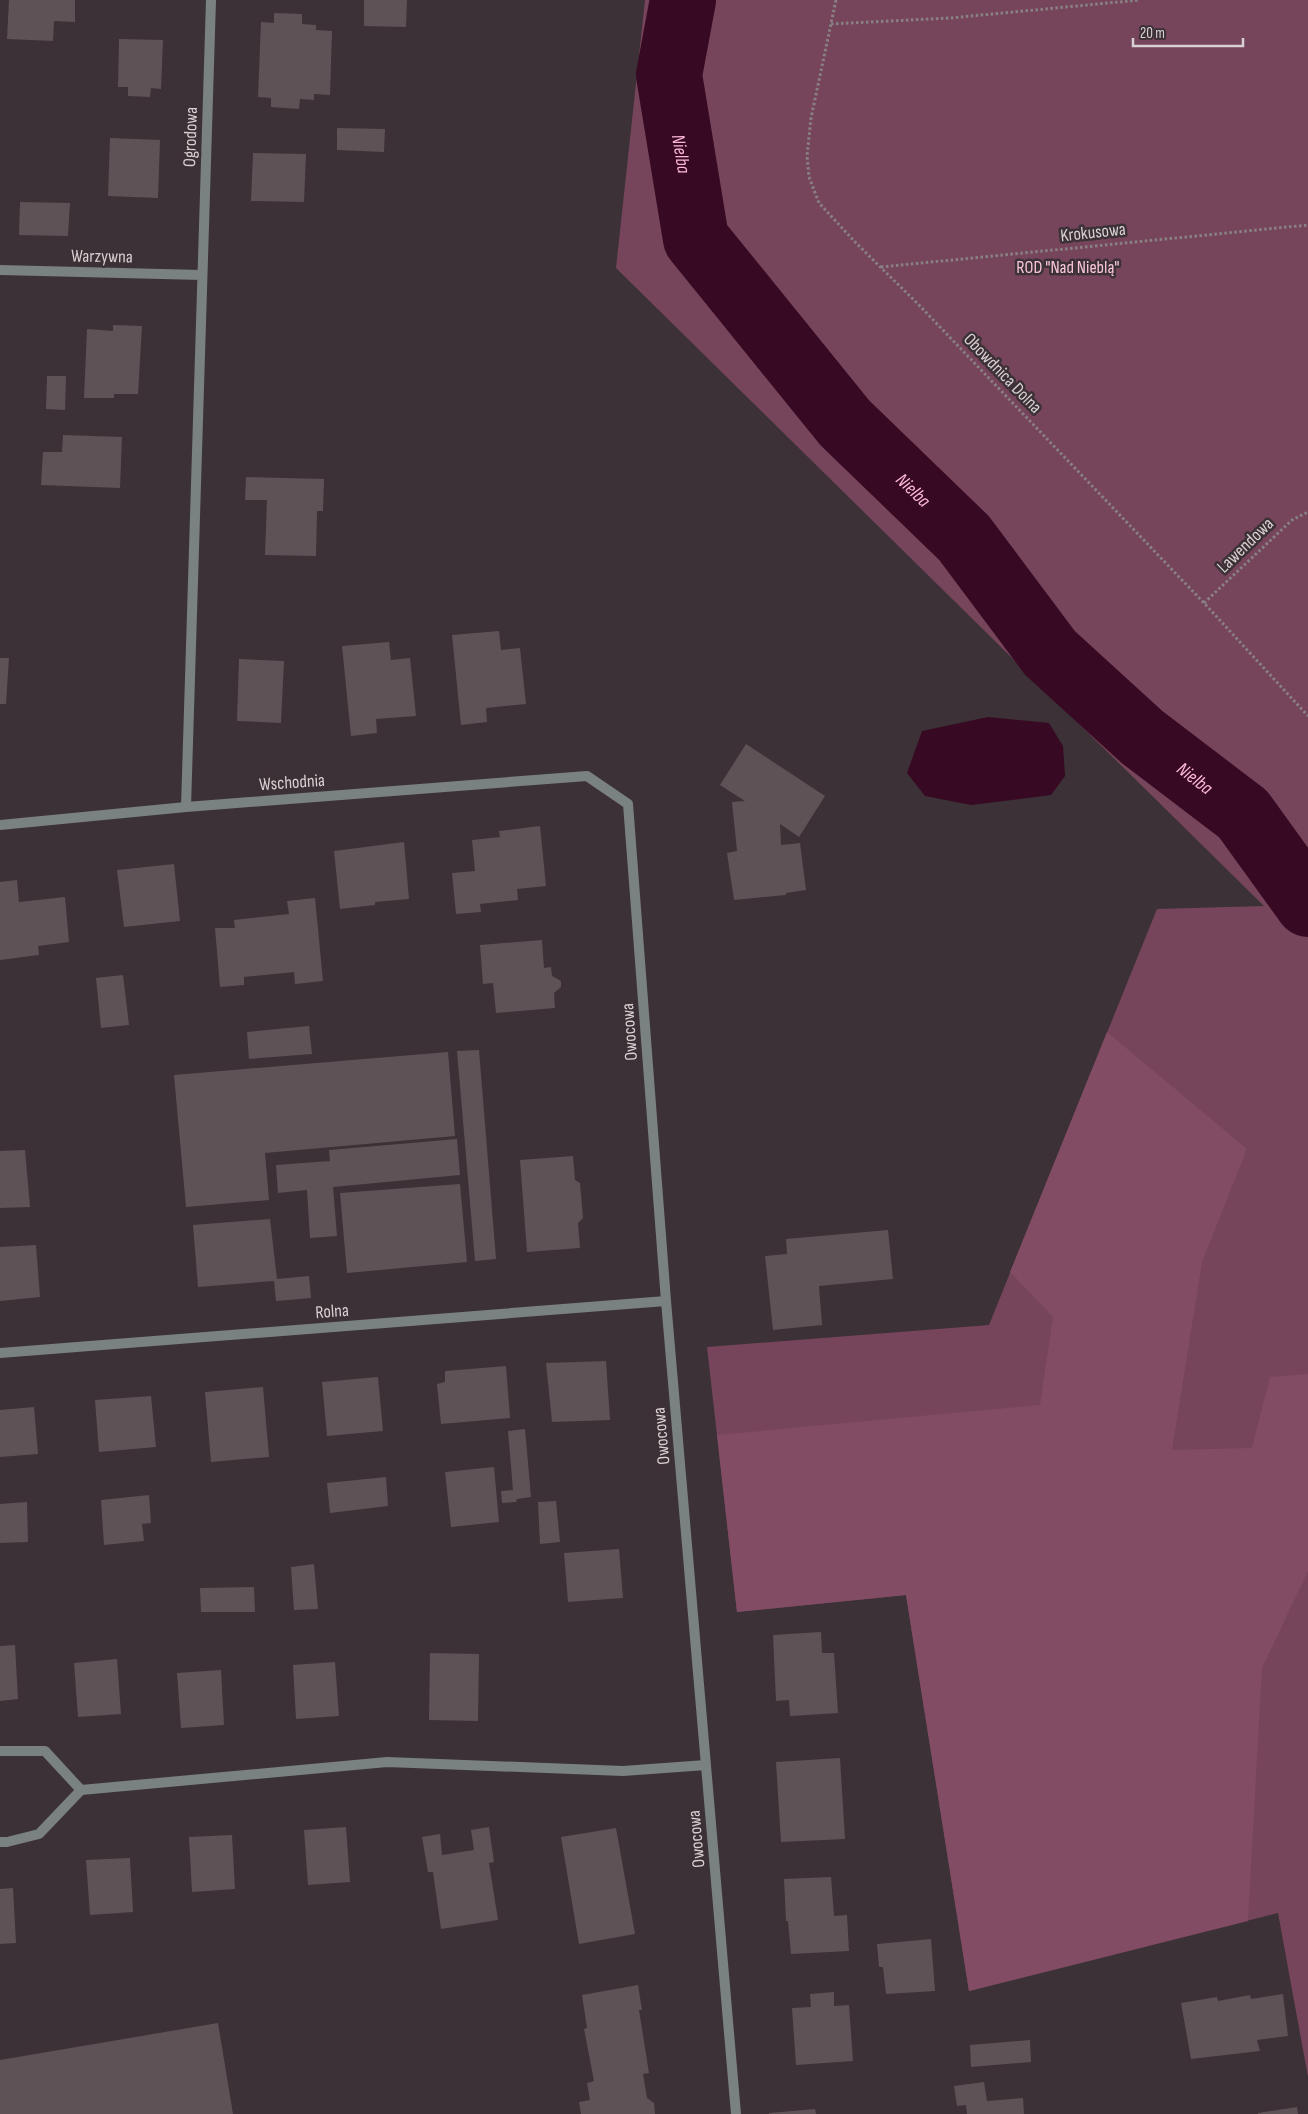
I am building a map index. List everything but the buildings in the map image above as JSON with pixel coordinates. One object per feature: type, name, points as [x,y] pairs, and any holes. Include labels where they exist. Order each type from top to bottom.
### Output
[{"type":"street","name":"Ogrodowa","points":[[186,807],[211,0]]},
{"type":"street","name":"Warzywna","points":[[0,270],[202,275]]},
{"type":"street","name":"Wschodnia","points":[[0,824],[186,807],[587,776]]},
{"type":"street","name":"Owocowa","points":[[587,776],[628,804],[666,1301],[736,2114]]},
{"type":"street","name":"Rolna","points":[[0,1353],[666,1301]]},
{"type":"street","points":[[0,1751],[45,1750],[81,1790]]},
{"type":"street","points":[[0,1842],[39,1834],[81,1790],[386,1762],[622,1771],[706,1765]]},
{"type":"path","name":"Obowdnica Dolna","points":[[836,0],[811,118],[807,156],[809,177],[819,202],[1204,603],[1308,716]]},
{"type":"path","points":[[831,24],[950,18],[1140,0]]},
{"type":"path","name":"Krokusowa","points":[[880,267],[1308,225]]},
{"type":"path","name":"Lawendowa","points":[[1204,603],[1292,520],[1308,512]]},
{"type":"green space","name":"ROD \"Nad Nieblą\"","points":[[645,0],[1308,0],[1308,2077],[1278,1913],[969,1991],[906,1595],[737,1612],[707,1347],[989,1325],[1157,909],[1264,906],[616,268]]},
{"type":"shaded area","points":[[988,717],[1049,723],[1063,746],[1065,776],[1051,795],[971,805],[925,796],[907,773],[922,731]]},
{"type":"shaded area","points":[[1107,1032],[1247,1149],[1202,1262],[1172,1450],[1252,1448],[1270,1377],[1308,1374],[1308,1571],[1262,1668],[1248,1921],[969,1991],[906,1595],[737,1612],[717,1435],[1040,1405],[1053,1317],[1010,1272]]},
{"type":"waterway","name":"Nielba","points":[[683,0],[669,75],[696,239],[845,423],[964,538],[1050,653],[1142,737],[1243,814],[1308,904]]}]
